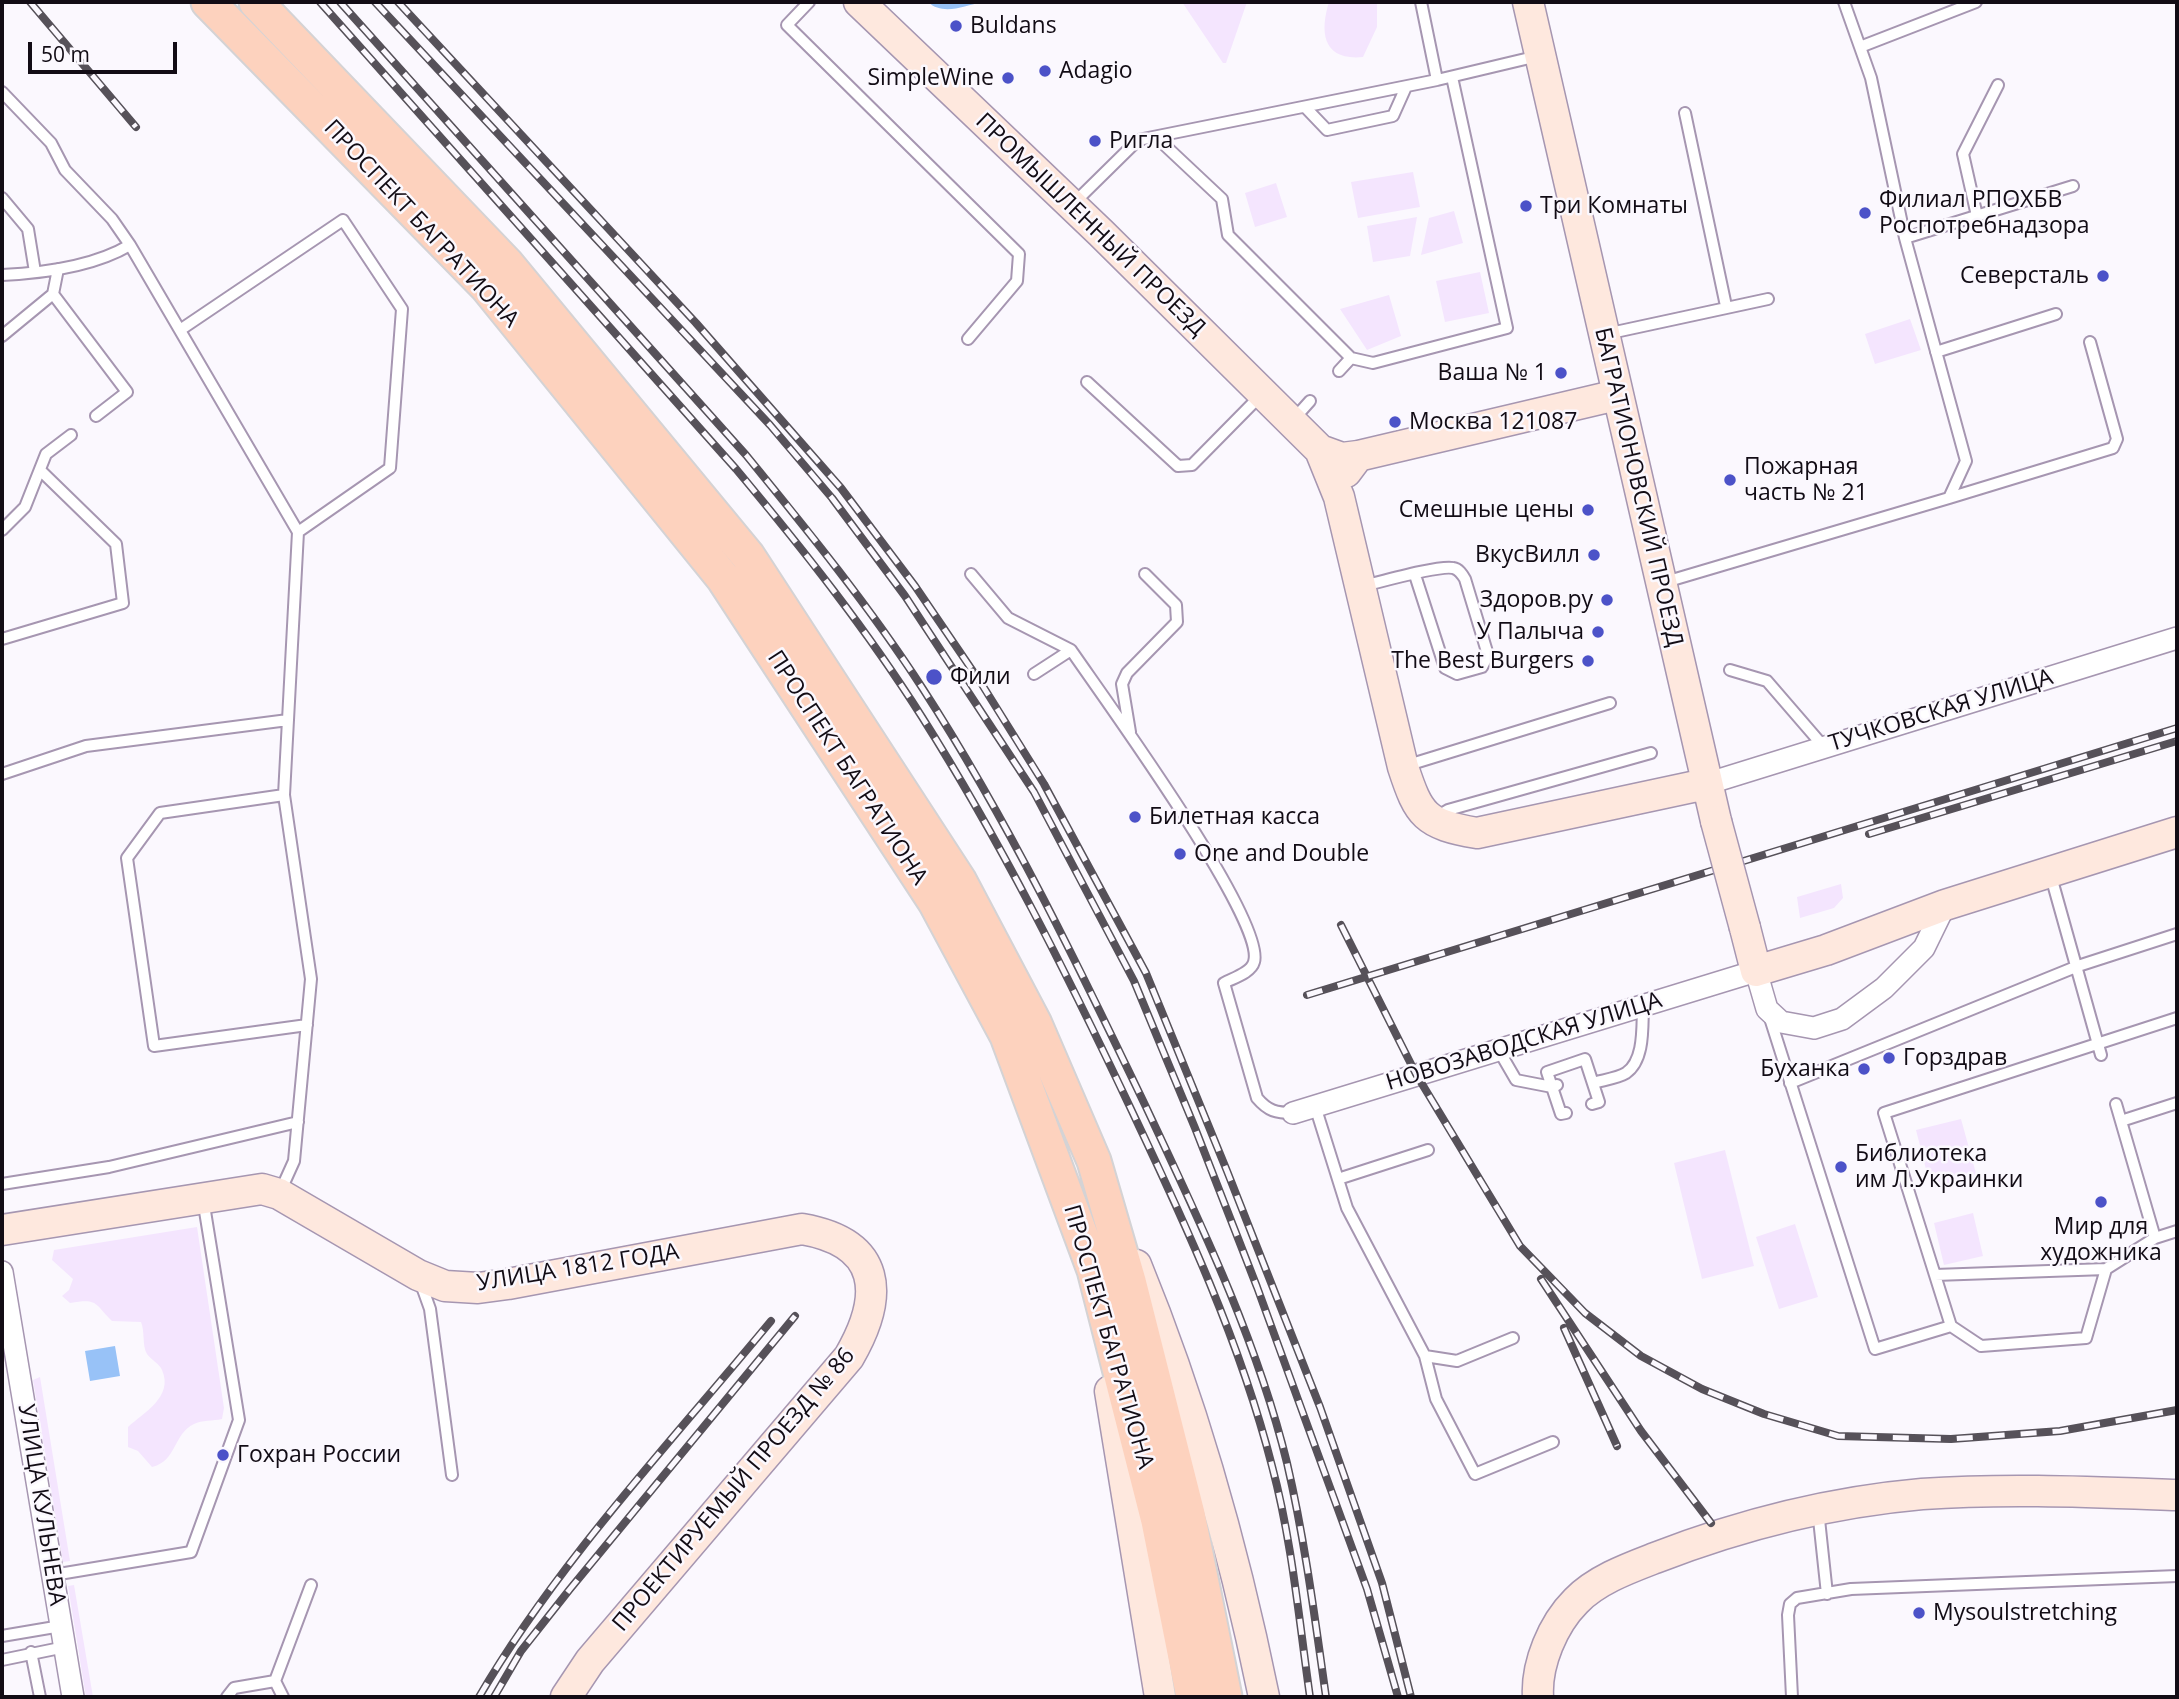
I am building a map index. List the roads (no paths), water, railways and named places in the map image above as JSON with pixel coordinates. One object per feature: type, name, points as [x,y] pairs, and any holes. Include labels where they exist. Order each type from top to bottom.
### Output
[{"type":"main road","name":"ПРОСПЕКТ БАГРАТИОНА","points":[[208,2],[487,287],[723,578],[935,902],[1007,1036],[1094,1270],[1158,1521],[1193,1697]]},
{"type":"main road","name":"ПРОСПЕКТ БАГРАТИОНА","points":[[256,2],[507,264],[748,556],[959,880],[1035,1024],[1094,1161],[1129,1281],[1188,1514],[1225,1697]]},
{"type":"street","name":"ПРОМЫШЛЕННЫЙ ПРОЕЗД","points":[[859,2],[1072,205],[1261,395],[1301,412],[1339,497],[1403,766],[1414,801],[1432,820]]},
{"type":"street","name":"БАГРАТИОНОВСКИЙ ПРОЕЗД","points":[[1528,2],[1706,784],[1756,971]]},
{"type":"street","points":[[1320,450],[1342,458],[1358,456],[1617,395]]},
{"type":"street","points":[[1339,497],[1342,478],[1358,456]]},
{"type":"street","name":"ТУЧКОВСКАЯ УЛИЦА","points":[[1706,784],[2177,638]]},
{"type":"street","points":[[1432,820],[1443,827],[1477,833],[1706,784]]},
{"type":"street","name":"НОВОЗАВОДСКАЯ УЛИЦА","points":[[1293,1113],[1826,950],[1945,905],[2177,832]]},
{"type":"street","points":[[1756,971],[1767,1009],[1781,1022],[1814,1028],[1842,1019],[1884,988],[1924,948],[1945,905]]},
{"type":"street","points":[[1094,1161],[1161,1326],[1206,1460],[1264,1697]]},
{"type":"street","name":"УЛИЦА 1812 ГОДА","points":[[2,1230],[251,1189],[279,1194],[418,1275],[444,1286],[478,1288],[802,1229]]},
{"type":"street","points":[[1072,1205],[1117,1424],[1160,1697]]},
{"type":"street","name":"ПРОЕКТИРУЕМЫЙ ПРОЕЗД № 86","points":[[566,1697],[590,1661],[849,1357],[866,1328],[873,1296],[869,1274],[855,1251],[832,1234],[802,1229]]},
{"type":"street","name":"УЛИЦА КУЛЬНЕВА","points":[[2,1272],[73,1697]]},
{"type":"street","points":[[1538,1697],[1542,1662],[1554,1630],[1576,1600],[1622,1571],[1705,1538],[1818,1509],[1922,1494],[2029,1490],[2177,1495]]},
{"type":"lane","points":[[810,2],[787,25],[1019,254],[1017,281],[968,339]]},
{"type":"lane","points":[[1421,2],[1437,80]]},
{"type":"lane","points":[[1844,2],[1854,37],[1871,78],[1905,238],[1966,461],[1949,498]]},
{"type":"lane","points":[[1860,47],[1976,2]]},
{"type":"lane","points":[[1072,205],[1138,140],[1406,87],[1540,56]]},
{"type":"lane","points":[[1156,137],[1222,199],[1228,235],[1351,358],[1373,363],[1507,328],[1452,77]]},
{"type":"lane","points":[[1977,216],[1963,154],[1998,85]]},
{"type":"lane","points":[[1305,107],[1326,130],[1393,116],[1406,87]]},
{"type":"lane","points":[[2,92],[51,143],[65,170],[112,219],[130,245],[298,532],[284,795],[311,979],[294,1161],[279,1194]]},
{"type":"lane","points":[[1685,113],[1726,306]]},
{"type":"lane","points":[[1905,238],[2073,186]]},
{"type":"lane","points":[[2,198],[28,229],[35,272]]},
{"type":"lane","points":[[180,330],[343,220],[402,309],[390,468],[298,532]]},
{"type":"lane","points":[[2,275],[58,269],[94,260],[130,245]]},
{"type":"lane","points":[[2,336],[53,294],[58,269]]},
{"type":"lane","points":[[53,294],[127,393],[96,416]]},
{"type":"lane","points":[[1603,334],[1768,299]]},
{"type":"lane","points":[[1936,352],[2056,314]]},
{"type":"lane","points":[[1660,583],[2113,448],[2117,439],[2090,341]]},
{"type":"lane","points":[[1339,371],[1351,358]]},
{"type":"lane","points":[[1087,382],[1178,466],[1185,467],[1192,465],[1261,395]]},
{"type":"lane","points":[[2,530],[25,507],[46,454],[71,435]]},
{"type":"lane","points":[[2,639],[122,603],[116,544],[40,470]]},
{"type":"lane","points":[[1360,586],[1415,575],[1454,568],[1465,579],[1488,655],[1482,667],[1457,674],[1446,668],[1415,575]]},
{"type":"lane","points":[[971,574],[1008,618],[1071,650],[1194,828],[1241,918],[1254,949],[1254,963],[1248,970],[1224,983],[1257,1098],[1276,1114],[1293,1113]]},
{"type":"lane","points":[[1130,736],[1122,684],[1127,673],[1177,622],[1176,605],[1145,574]]},
{"type":"lane","points":[[1034,674],[1071,650]]},
{"type":"lane","points":[[1730,670],[1767,681],[1824,747]]},
{"type":"lane","points":[[1403,766],[1610,703]]},
{"type":"lane","points":[[2,774],[86,746],[288,720]]},
{"type":"lane","points":[[1432,820],[1448,810],[1651,752]]},
{"type":"lane","points":[[284,795],[160,813],[127,858],[154,1046],[307,1025]]},
{"type":"lane","points":[[2050,872],[2101,1055]]},
{"type":"lane","points":[[1790,1083],[2078,966],[2177,934]]},
{"type":"lane","points":[[1590,1083],[1626,1073],[1635,1063],[1641,1041],[1643,1007]]},
{"type":"lane","points":[[1767,1009],[1875,1349],[1951,1326]]},
{"type":"lane","points":[[2106,1269],[2086,1338],[1982,1346],[1951,1326],[1884,1113],[2177,1018]]},
{"type":"lane","points":[[1497,1049],[1516,1080],[1554,1086]]},
{"type":"lane","points":[[1566,1112],[1560,1114],[1559,1100],[1547,1072],[1585,1059],[1590,1083],[1599,1102],[1592,1104]]},
{"type":"lane","points":[[2121,1121],[2177,1102]]},
{"type":"lane","points":[[2116,1104],[2155,1238]]},
{"type":"lane","points":[[1315,1106],[1347,1208],[1426,1356],[1436,1399],[1475,1474],[1553,1442]]},
{"type":"lane","points":[[2,1184],[109,1167],[298,1122]]},
{"type":"lane","points":[[1338,1179],[1428,1150]]},
{"type":"lane","points":[[53,1575],[191,1552],[239,1420],[203,1197]]},
{"type":"lane","points":[[1935,1275],[2106,1269],[2155,1238],[2177,1231]]},
{"type":"lane","points":[[418,1275],[430,1309],[452,1475]]},
{"type":"lane","points":[[1426,1356],[1457,1361],[1513,1338]]},
{"type":"lane","points":[[1818,1509],[1827,1594]]},
{"type":"lane","points":[[1792,1697],[1788,1615],[1790,1604],[1803,1596],[1851,1588],[2177,1576]]},
{"type":"lane","points":[[283,1697],[275,1681],[311,1585]]},
{"type":"lane","points":[[2,1636],[63,1637]]},
{"type":"lane","points":[[2,1660],[32,1652],[63,1637]]},
{"type":"lane","points":[[32,1652],[40,1697]]},
{"type":"lane","points":[[227,1697],[234,1688],[275,1681]]},
{"type":"water","points":[[928,2],[982,2],[947,9]]},
{"type":"water","points":[[115,1346],[120,1376],[90,1381],[85,1351]]},
{"type":"railway","points":[[30,2],[136,127]]},
{"type":"railway","points":[[320,2],[736,469],[856,621],[951,764],[1032,909],[1106,1057],[1191,1239],[1228,1328],[1259,1419],[1279,1494],[1310,1697]]},
{"type":"railway","points":[[340,2],[746,455],[882,629],[923,689],[985,790],[1068,947],[1166,1150],[1226,1282],[1260,1372],[1275,1417],[1293,1492],[1314,1609],[1326,1697]]},
{"type":"railway","points":[[375,2],[770,425],[832,498],[905,596],[1034,792],[1134,981],[1195,1128],[1257,1287],[1367,1589],[1398,1697]]},
{"type":"railway","points":[[398,2],[696,323],[841,488],[915,586],[981,683],[1044,784],[1146,973],[1227,1171],[1320,1407],[1382,1583],[1411,1697]]},
{"type":"railway","points":[[1307,995],[2177,728]]},
{"type":"railway","points":[[1869,834],[2177,741]]},
{"type":"railway","points":[[1341,925],[1416,1074],[1520,1246],[1585,1313],[1641,1356],[1702,1389],[1764,1414],[1838,1436],[1951,1439],[2060,1431],[2177,1410]]},
{"type":"railway","points":[[1541,1279],[1641,1431],[1711,1523]]},
{"type":"railway","points":[[494,1697],[521,1651],[795,1316]]},
{"type":"railway","points":[[479,1697],[510,1647],[580,1551],[771,1321]]},
{"type":"railway","points":[[1564,1328],[1617,1446]]},
{"type":"place","name":"Buldans","points":[[956,26]]},
{"type":"place","name":"Adagio","points":[[1045,71]]},
{"type":"place","name":"SimpleWine","points":[[1008,78]]},
{"type":"place","name":"Ригла","points":[[1095,141]]},
{"type":"place","name":"Три Комнаты","points":[[1526,206]]},
{"type":"place","name":"Филиал РПОХБВ Роспотребнадзора","points":[[1865,213]]},
{"type":"place","name":"Северсталь","points":[[2103,276]]},
{"type":"place","name":"Ваша № 1","points":[[1561,373]]},
{"type":"place","name":"Москва 121087","points":[[1395,422]]},
{"type":"place","name":"Пожарная часть № 21","points":[[1730,480]]},
{"type":"place","name":"Смешные цены","points":[[1588,510]]},
{"type":"place","name":"ВкусВилл","points":[[1594,555]]},
{"type":"place","name":"Здоров.ру","points":[[1607,600]]},
{"type":"place","name":"У Палыча","points":[[1598,632]]},
{"type":"place","name":"The Best Burgers","points":[[1588,661]]},
{"type":"place","name":"Фили","points":[[934,677]]},
{"type":"place","name":"Билетная касса","points":[[1135,817]]},
{"type":"place","name":"One and Double","points":[[1180,854]]},
{"type":"place","name":"Горздрав","points":[[1889,1058]]},
{"type":"place","name":"Буханка","points":[[1864,1069]]},
{"type":"place","name":"Библиотека им Л.Украинки","points":[[1841,1167]]},
{"type":"place","name":"Мир для художника","points":[[2101,1202]]},
{"type":"place","name":"Гохран России","points":[[223,1455]]},
{"type":"place","name":"Mysoulstretching","points":[[1919,1613]]}]
